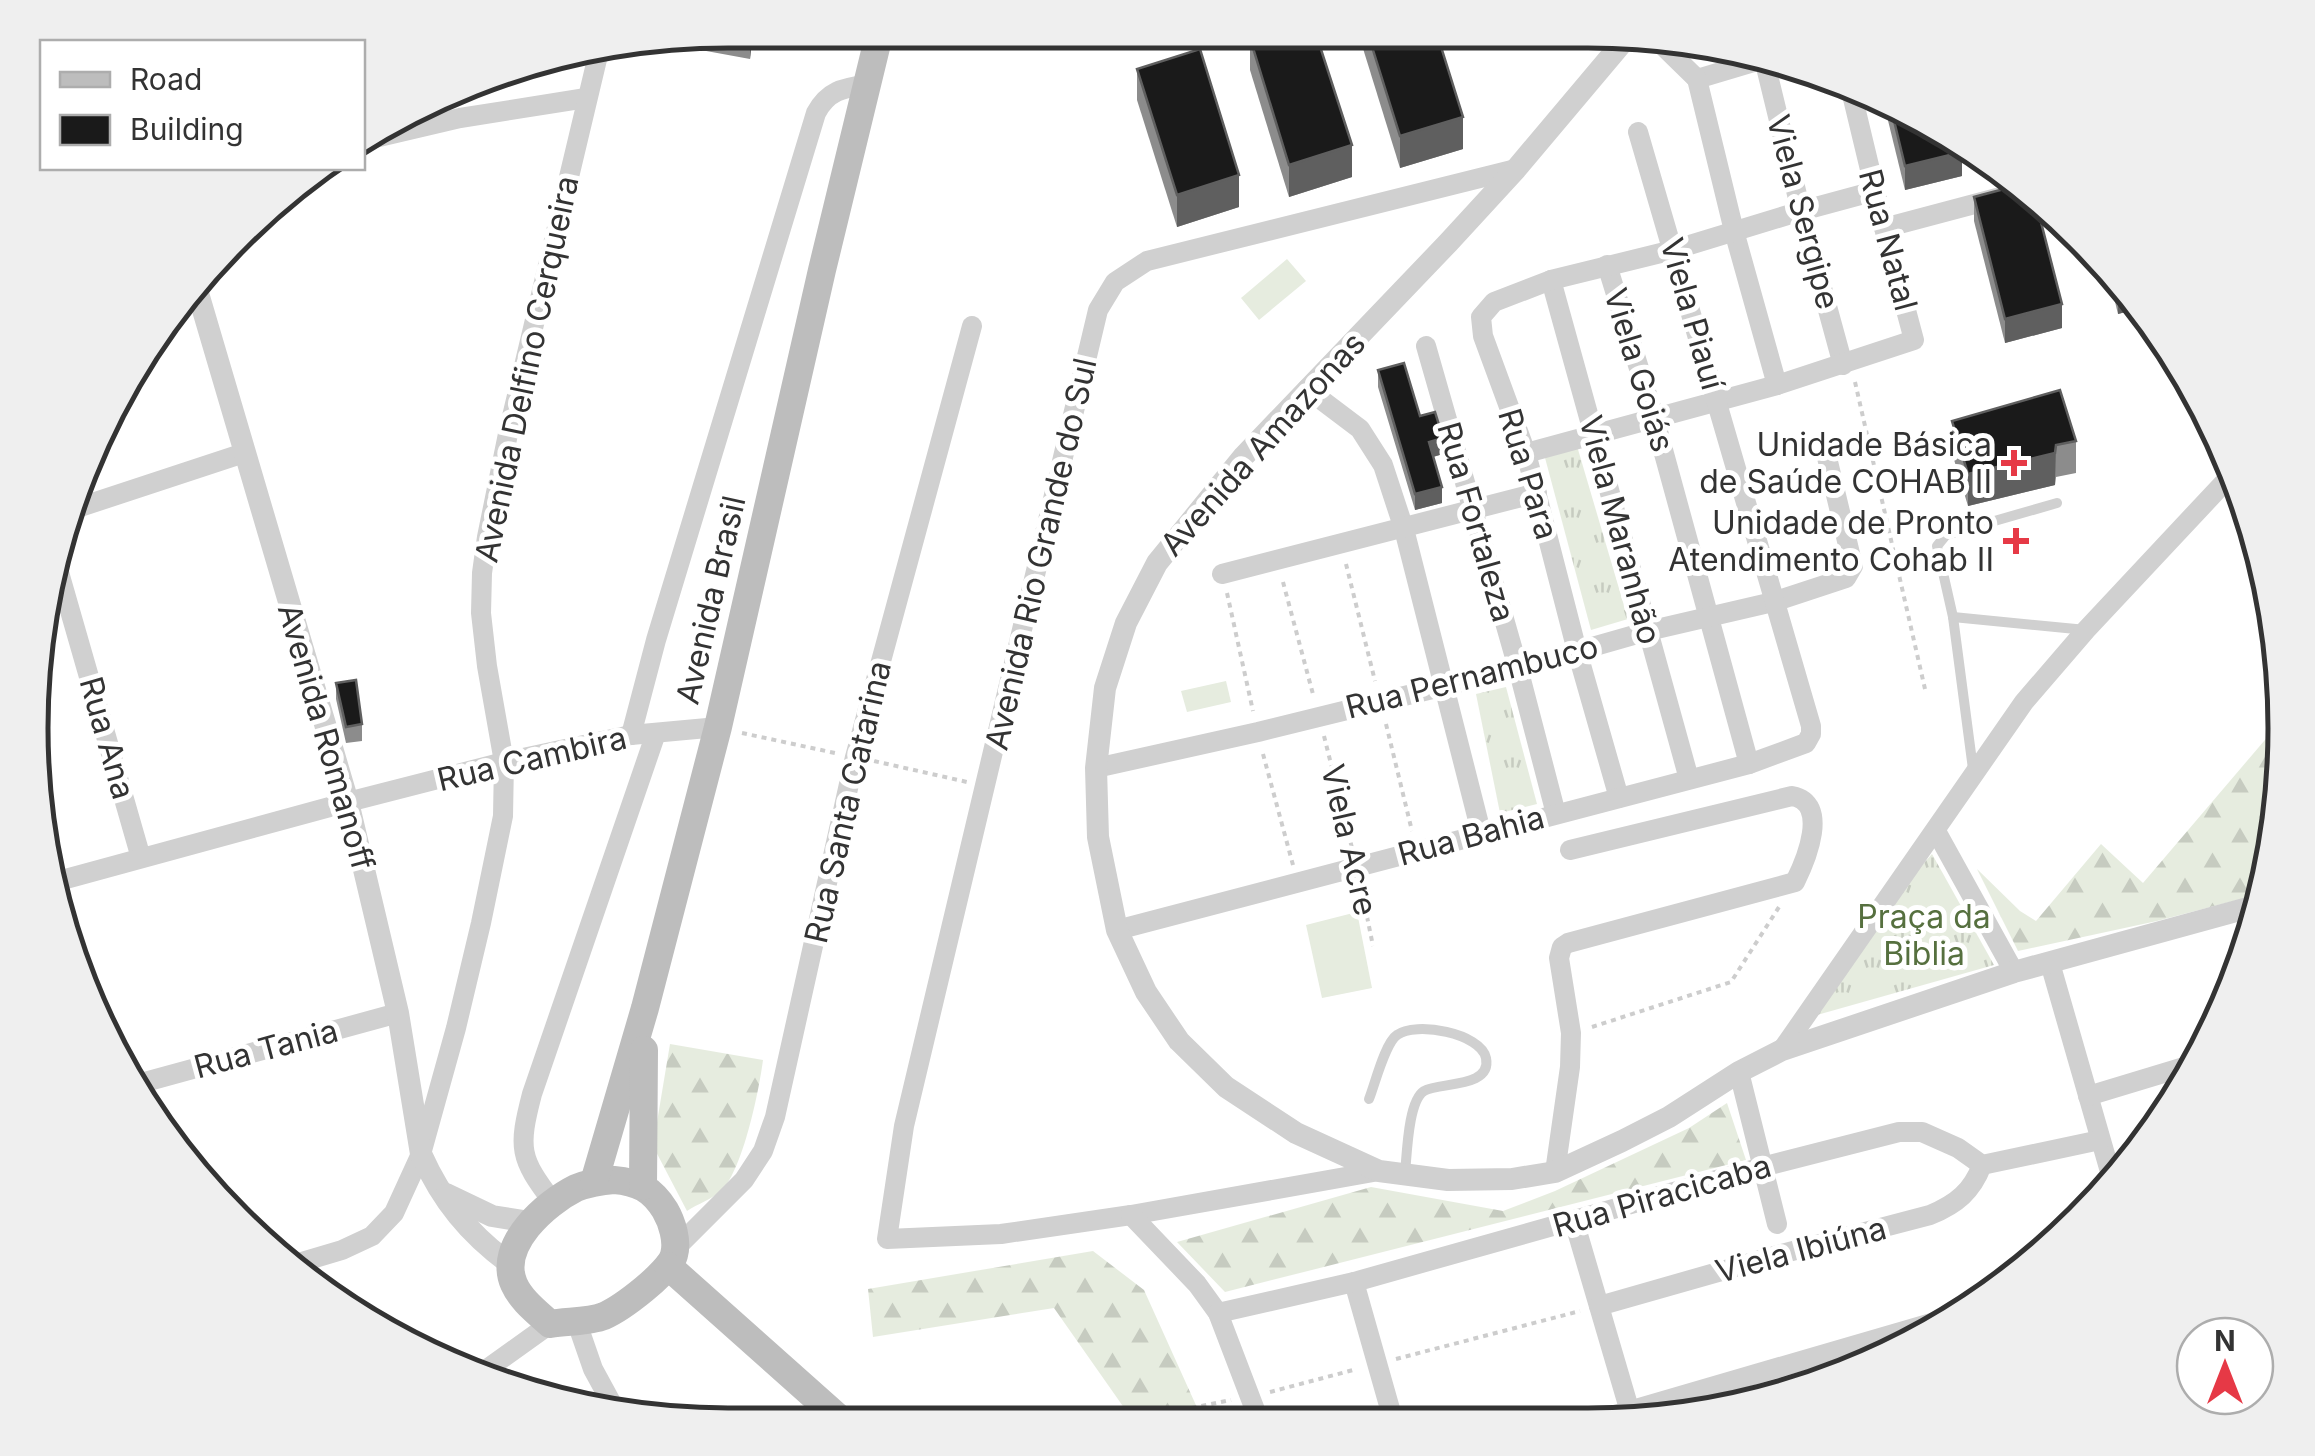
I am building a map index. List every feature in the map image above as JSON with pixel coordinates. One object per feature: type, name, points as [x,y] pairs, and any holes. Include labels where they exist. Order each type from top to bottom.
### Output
[{"type":"main road","name":"Avenida Brasil","points":[[594,1182],[645,1008],[718,728],[876,48]]},
{"type":"main road","points":[[643,1186],[645,1008]]},
{"type":"main road","points":[[614,1180],[643,1186],[656,1197],[674,1234],[672,1257],[646,1286],[603,1317],[563,1322],[521,1296],[512,1282],[510,1264],[514,1248],[530,1222],[553,1202],[594,1182],[614,1180]]},
{"type":"main road","points":[[672,1257],[829,1408]]},
{"type":"street","name":"Avenida Amazonas","points":[[1379,1171],[1296,1133],[1226,1086],[1179,1042],[1146,992],[1117,930],[1098,837],[1096,768],[1105,688],[1126,623],[1156,563],[1244,456],[1448,243],[1617,49]]},
{"type":"street","points":[[1669,52],[1697,79],[1776,386]]},
{"type":"street","name":"Avenida Delfino Cerqueira","points":[[305,1261],[372,1236],[394,1213],[421,1154],[481,923],[502,816],[504,762],[481,614],[484,555],[596,61]]},
{"type":"street","points":[[1697,79],[1741,66]]},
{"type":"street","name":"Viela Sergipe","points":[[1767,72],[1847,364]]},
{"type":"street","points":[[631,735],[656,640],[816,113],[822,102],[838,89],[868,84]]},
{"type":"street","points":[[402,132],[586,98]]},
{"type":"street","name":"Rua Natal","points":[[1847,364],[1914,340],[1854,102]]},
{"type":"street","name":"Viela Piauí","points":[[1638,132],[1811,726]]},
{"type":"street","name":"Avenida Rio Grande do Sul","points":[[886,1238],[904,1126],[1098,310],[1115,282],[1147,261],[1516,168]]},
{"type":"street","points":[[1551,280],[1674,250],[1875,191]]},
{"type":"street","points":[[1884,228],[2009,195]]},
{"type":"street","name":"Viela Goiás","points":[[1607,265],[1654,417],[1750,764]]},
{"type":"street","name":"Rua Para","points":[[1551,280],[1494,302],[1482,317],[1483,336],[1526,453],[1618,798]]},
{"type":"street","name":"Viela Maranhão","points":[[1551,280],[1689,780]]},
{"type":"street","name":"Avenida Romanoff","points":[[200,300],[348,802],[398,1013],[421,1154],[469,1231],[510,1264]]},
{"type":"street","name":"Rua Santa Catarina","points":[[672,1257],[744,1180],[763,1151],[775,1117],[856,757],[972,326]]},
{"type":"street","name":"Rua Fortaleza","points":[[1426,346],[1556,814]]},
{"type":"street","points":[[1526,453],[1847,364]]},
{"type":"street","points":[[1307,390],[1360,429],[1383,465],[1404,529],[1481,832]]},
{"type":"street","name":"Rua Pernambuco","points":[[1096,768],[1518,668],[1648,631],[1773,602],[1846,578],[1852,566],[1824,444]]},
{"type":"street","points":[[85,506],[244,453]]},
{"type":"street","points":[[1782,1050],[2024,702],[2222,485]]},
{"type":"street","points":[[1222,574],[1537,493]]},
{"type":"street","name":"Rua Ana","points":[[63,586],[141,858]]},
{"type":"street","name":"Rua Bahia","points":[[1117,930],[1750,764],[1802,746],[1809,738],[1811,726]]},
{"type":"street","name":"Rua Cambira","points":[[65,879],[504,762],[631,735],[718,728]]},
{"type":"street","points":[[553,1202],[532,1176],[524,1152],[523,1128],[656,733]]},
{"type":"street","points":[[1555,1172],[1570,1066],[1571,1033],[1559,958],[1562,947],[1796,882],[1811,841],[1812,813],[1800,796],[1792,796],[1570,850]]},
{"type":"street","points":[[1936,831],[2014,972]]},
{"type":"street","name":"Avenida Amazonas","points":[[886,1238],[1001,1234],[1379,1171],[1465,1180],[1512,1180],[1555,1172],[1669,1117],[1738,1072],[1782,1050],[2014,972],[2242,909]]},
{"type":"street","points":[[2050,963],[2108,1166]]},
{"type":"street","name":"Rua Tania","points":[[147,1081],[398,1013]]},
{"type":"street","points":[[2088,1096],[2175,1070]]},
{"type":"street","points":[[1738,1072],[1777,1224]]},
{"type":"street","name":"Rua Piracicaba","points":[[1218,1313],[1354,1282],[1898,1132],[1922,1132],[1958,1148],[1982,1165]]},
{"type":"street","points":[[1982,1165],[2100,1140]]},
{"type":"street","name":"Viela Ibiúna","points":[[1599,1306],[1948,1208],[1968,1193],[1982,1165]]},
{"type":"street","points":[[443,1193],[492,1216],[530,1222]]},
{"type":"street","points":[[1132,1215],[1197,1284],[1218,1313],[1254,1408]]},
{"type":"street","points":[[1574,1221],[1629,1407]]},
{"type":"street","points":[[1354,1282],[1389,1408]]},
{"type":"street","points":[[493,1366],[563,1322],[608,1397]]},
{"type":"street","points":[[1684,1401],[1891,1336]]},
{"type":"lane","points":[[1974,775],[1954,617],[1937,546],[1946,535],[2057,503]]},
{"type":"lane","points":[[1954,617],[2086,630]]},
{"type":"lane","points":[[1369,1099],[1391,1040],[1399,1032],[1410,1029],[1464,1036],[1481,1048],[1487,1061],[1478,1078],[1422,1092],[1415,1102],[1404,1174]]},
{"type":"path","points":[[1847,364],[1925,690]]},
{"type":"path","name":"Viela Acre","points":[[1277,560],[1373,946]]},
{"type":"path","points":[[1571,1033],[1731,982],[1796,882]]},
{"type":"green space","points":[[1287,259],[1306,281],[1259,320],[1241,298]]},
{"type":"green space","points":[[1577,446],[1628,619],[1591,630],[1544,454]]},
{"type":"green space","points":[[1226,681],[1231,702],[1187,712],[1181,691]]},
{"type":"green space","points":[[1506,687],[1537,804],[1500,813],[1476,694]]},
{"type":"green space","points":[[2268,737],[2262,817],[2245,898],[2018,951],[1977,869],[2020,911],[2036,921],[2101,844],[2143,883]]},
{"type":"green space","name":"Praça da Biblia","points":[[1932,854],[1994,965],[1817,1015],[1862,932]]},
{"type":"green space","points":[[1357,912],[1372,988],[1322,998],[1306,925]]},
{"type":"green space","points":[[670,1044],[763,1060],[749,1129],[730,1180],[718,1193],[687,1211],[653,1146]]},
{"type":"green space","points":[[1727,1103],[1746,1160],[1225,1292],[1177,1242],[1371,1187],[1503,1211],[1689,1128]]},
{"type":"green space","points":[[1093,1251],[1144,1290],[1197,1408],[1124,1408],[1054,1308],[873,1337],[868,1289]]},
{"type":"building","points":[[1253,48],[1321,48],[1352,145],[1289,165]]},
{"type":"building","points":[[1372,48],[1441,48],[1463,117],[1400,136]]},
{"type":"building","points":[[1200,49],[1239,175],[1177,195],[1137,69]]},
{"type":"building","points":[[1894,121],[1952,154],[1905,166]]},
{"type":"building","points":[[2003,189],[2041,220],[2062,304],[2005,319],[1974,197]]},
{"type":"building","points":[[1404,363],[1420,416],[1435,412],[1443,438],[1429,442],[1442,487],[1415,494],[1378,370]]},
{"type":"building","points":[[2060,390],[2076,441],[2056,445],[2055,453],[1968,474],[1952,421]]},
{"type":"building","points":[[356,680],[362,724],[346,727],[336,683]]},
{"type":"place","name":"Unidade Básica de Saúde COHAB II","points":[[2014,463]]},
{"type":"place","name":"Unidade de Pronto Atendimento Cohab II","points":[[2016,541]]}]
